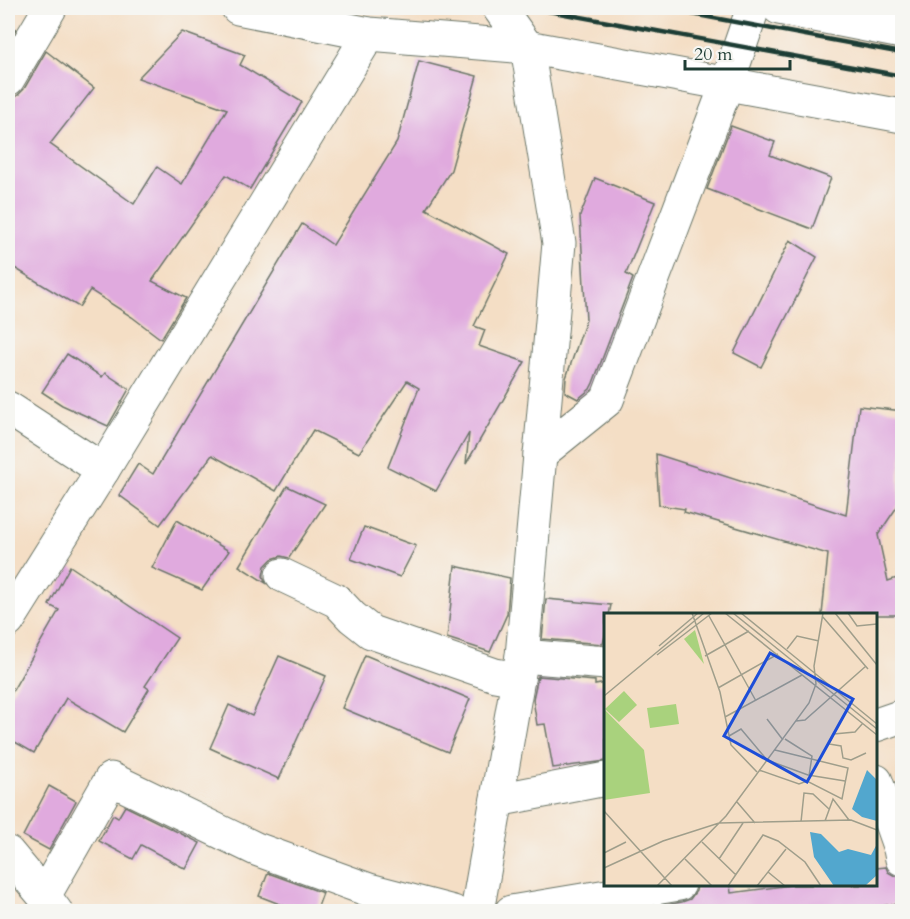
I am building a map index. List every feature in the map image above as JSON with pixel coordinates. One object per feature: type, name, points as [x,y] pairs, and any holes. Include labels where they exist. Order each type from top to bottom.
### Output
[{"type":"street","points":[[8,79],[50,8]]},
{"type":"street","points":[[238,8],[369,34],[527,46],[903,116]]},
{"type":"street","points":[[477,912],[520,667],[559,243],[527,46],[499,8]]},
{"type":"street","points":[[540,454],[607,400],[727,84],[753,8]]},
{"type":"street","points":[[779,8],[903,32]]},
{"type":"street","points":[[8,621],[103,470],[369,34]]},
{"type":"street","points":[[8,408],[103,470]]},
{"type":"street","points":[[282,575],[337,600],[352,617],[371,632],[495,675],[520,667],[604,663]]},
{"type":"street","points":[[877,725],[903,716]]},
{"type":"street","points":[[8,853],[50,904],[111,779],[256,849],[369,890],[453,912]]},
{"type":"street","points":[[497,800],[604,780]]},
{"type":"street","points":[[877,785],[895,853]]},
{"type":"street","points":[[511,912],[673,886]]},
{"type":"building","points":[[8,22],[16,29],[8,43]]},
{"type":"building","points":[[182,32],[245,55],[240,65],[302,102],[250,189],[226,175],[152,281],[186,298],[161,339],[90,290],[79,307],[8,264],[8,98],[17,96],[24,89],[46,51],[94,88],[50,144],[134,204],[157,167],[182,184],[227,109],[138,78]]},
{"type":"building","points":[[419,61],[477,76],[451,170],[426,209],[509,254],[474,326],[485,330],[479,346],[525,362],[466,464],[469,433],[436,491],[388,467],[419,388],[407,381],[359,453],[313,430],[276,491],[212,455],[160,525],[119,495],[138,464],[153,474],[302,224],[333,245],[397,142]]},
{"type":"building","points":[[731,126],[775,142],[770,155],[831,178],[812,229],[707,189]]},
{"type":"building","points":[[595,178],[655,202],[626,274],[633,278],[593,383],[590,389],[578,399],[565,392],[566,378],[586,320],[580,216]]},
{"type":"building","points":[[790,240],[817,257],[761,367],[734,353]]},
{"type":"building","points":[[67,354],[102,377],[105,373],[129,389],[108,426],[62,405],[42,392]]},
{"type":"building","points":[[859,406],[903,411],[899,504],[878,535],[888,581],[903,576],[903,615],[822,613],[828,554],[684,512],[685,509],[659,505],[656,454],[846,515]]},
{"type":"building","points":[[287,486],[325,504],[289,558],[281,556],[272,559],[265,566],[263,576],[266,583],[239,566]]},
{"type":"building","points":[[177,520],[229,551],[202,590],[152,568]]},
{"type":"building","points":[[364,527],[416,546],[400,577],[351,559]]},
{"type":"building","points":[[70,566],[177,638],[145,686],[149,689],[123,732],[66,698],[34,753],[8,738],[8,699],[59,610],[49,605]]},
{"type":"building","points":[[455,566],[510,578],[507,614],[490,652],[447,638]]},
{"type":"building","points":[[546,599],[611,605],[609,613],[604,613],[603,644],[542,639]]},
{"type":"building","points":[[365,655],[470,699],[448,752],[342,708]]},
{"type":"building","points":[[279,656],[326,676],[279,779],[210,748],[229,705],[252,716]]},
{"type":"building","points":[[538,676],[595,681],[595,685],[604,683],[604,761],[553,768],[545,724],[537,725],[533,699]]},
{"type":"building","points":[[49,786],[76,801],[49,850],[23,836]]},
{"type":"building","points":[[125,806],[200,843],[186,869],[141,845],[133,859],[99,841],[113,815],[118,818]]},
{"type":"building","points":[[886,867],[888,872],[903,877],[903,903],[839,912],[657,912],[656,907],[690,899],[697,886],[730,886],[731,893],[784,886],[877,886],[877,868]]},
{"type":"building","points":[[268,873],[323,893],[316,912],[300,912],[259,896]]},
{"type":"railway","points":[[532,8],[902,76]]},
{"type":"railway","points":[[660,8],[902,53]]}]
